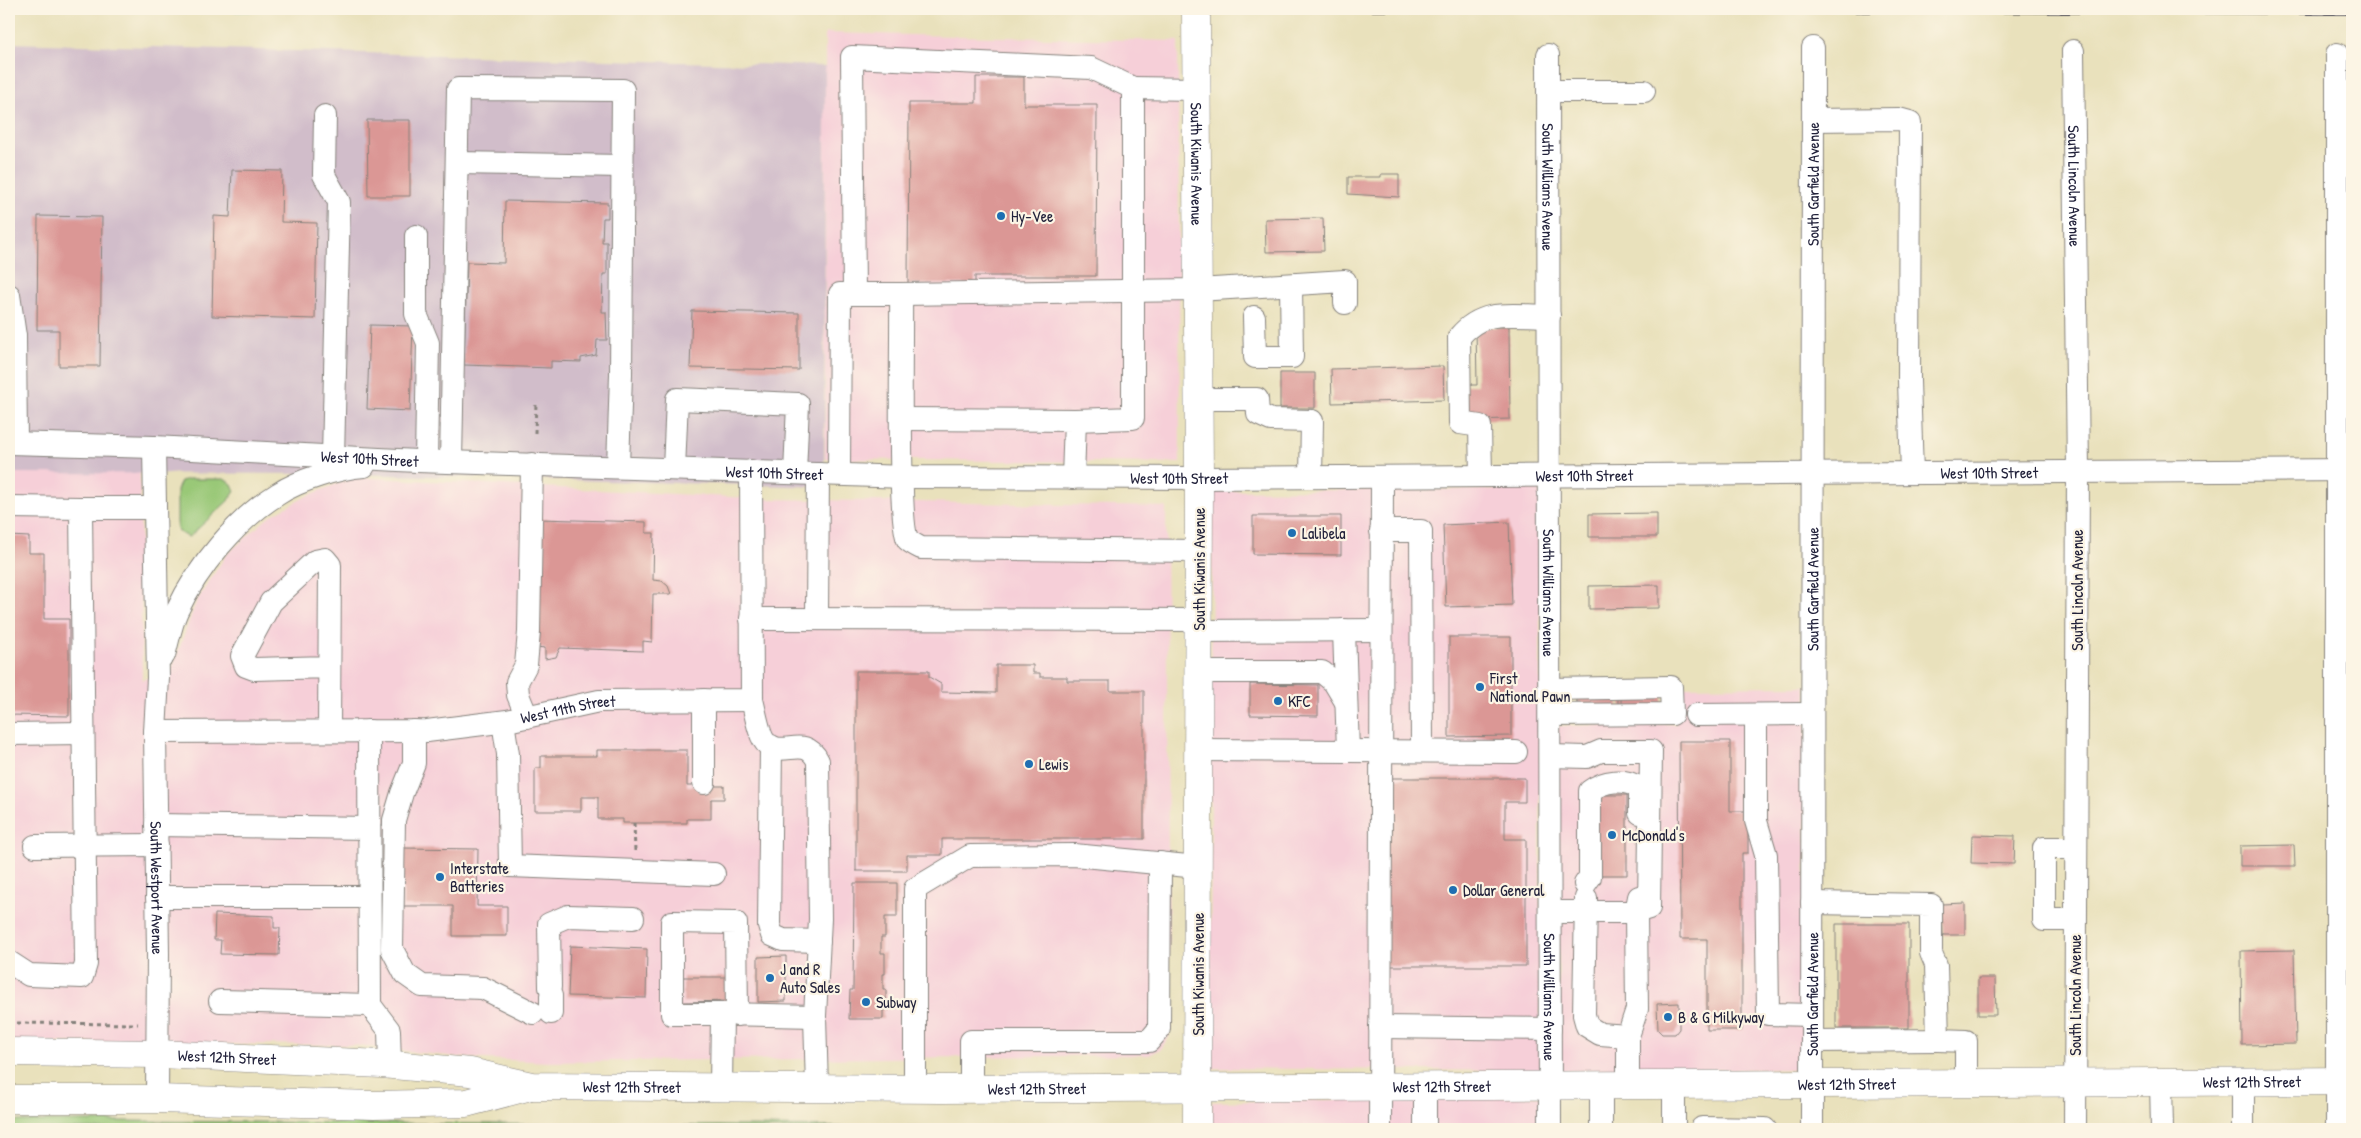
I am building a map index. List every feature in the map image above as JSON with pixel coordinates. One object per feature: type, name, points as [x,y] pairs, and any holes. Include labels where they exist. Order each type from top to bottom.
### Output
[{"type":"main road","name":"South Kiwanis Avenue","points":[[1196,9],[1199,478],[1197,1129]]},
{"type":"main road","name":"West 12th Street","points":[[9,1052],[158,1054],[390,1065],[470,1072],[531,1086],[818,1089],[2345,1081]]},
{"type":"main road","name":"West 12th Street","points":[[9,1099],[157,1099],[374,1106],[466,1103],[531,1086]]},
{"type":"street","name":"South Garfield Avenue","points":[[1812,1129],[1813,48]]},
{"type":"street","name":"South Lincoln Avenue","points":[[2073,52],[2074,279],[2078,472],[2075,1129]]},
{"type":"street","name":"South Williams Avenue","points":[[1548,54],[1550,1129]]},
{"type":"street","points":[[2337,54],[2345,470],[2345,1081],[2337,1129]]},
{"type":"street","points":[[854,294],[852,57],[1091,68],[1133,88],[1196,89]]},
{"type":"street","points":[[902,419],[1075,420],[1132,418],[1133,88]]},
{"type":"street","points":[[451,462],[458,89],[622,90],[621,374],[618,467]]},
{"type":"street","points":[[1548,92],[1644,91]]},
{"type":"street","points":[[325,116],[324,175],[339,202],[333,456]]},
{"type":"street","points":[[1813,120],[1899,119],[1910,122],[1909,381],[1912,473]]},
{"type":"street","points":[[457,163],[622,166]]},
{"type":"street","points":[[416,236],[416,314],[428,343],[422,461]]},
{"type":"street","points":[[817,619],[829,474],[840,294],[1198,290],[1345,281],[1345,303]]},
{"type":"street","points":[[1254,317],[1255,357],[1292,357],[1291,285]]},
{"type":"street","points":[[901,294],[902,477],[905,530],[908,540],[921,548],[1199,551]]},
{"type":"street","points":[[9,295],[12,336],[13,443]]},
{"type":"street","points":[[1481,476],[1480,426],[1460,423],[1459,337],[1476,320],[1488,316],[1549,316]]},
{"type":"street","points":[[1198,398],[1257,399],[1258,414],[1271,420],[1312,421],[1311,477]]},
{"type":"street","points":[[674,469],[677,399],[798,404],[796,473]]},
{"type":"street","points":[[1073,478],[1075,420]]},
{"type":"street","name":"West 10th Street","points":[[13,443],[154,447],[422,461],[902,477],[1199,478],[2345,470]]},
{"type":"street","name":"South Westport Avenue","points":[[154,447],[158,678],[155,732],[157,1099]]},
{"type":"street","name":"South Westport Avenue","points":[[158,678],[177,612],[200,571],[237,527],[278,494],[314,478],[359,466],[422,461]]},
{"type":"street","points":[[527,717],[518,695],[517,682],[526,665],[529,632],[532,464]]},
{"type":"street","points":[[751,471],[752,700],[763,738],[771,746],[806,747],[814,753],[818,761],[819,941],[816,1016],[818,1089]]},
{"type":"street","points":[[1380,1129],[1380,630],[1382,477]]},
{"type":"street","points":[[9,507],[155,508]]},
{"type":"street","points":[[9,962],[29,974],[82,977],[86,964],[81,508]]},
{"type":"street","points":[[1381,531],[1421,531],[1422,751]]},
{"type":"street","points":[[329,731],[330,667],[330,565],[325,559],[316,561],[271,602],[242,656],[246,666],[254,669],[330,667]]},
{"type":"street","points":[[751,619],[1199,625],[1380,630]]},
{"type":"street","points":[[1344,630],[1348,751]]},
{"type":"street","points":[[1199,672],[1322,672],[1334,682],[1346,702]]},
{"type":"street","points":[[1550,689],[1671,687],[1672,714],[1550,715]]},
{"type":"street","points":[[704,700],[704,782]]},
{"type":"street","name":"West 11th Street","points":[[155,732],[414,731],[503,722],[599,701],[752,700]]},
{"type":"street","points":[[1696,715],[1812,714]]},
{"type":"street","points":[[1756,715],[1756,821],[1766,855],[1768,1014],[1812,1015]]},
{"type":"street","points":[[503,722],[508,754],[510,866],[714,874]]},
{"type":"street","points":[[368,731],[370,1005],[389,1030],[390,1065]]},
{"type":"street","points":[[414,731],[414,763],[394,820],[392,950],[405,974],[422,986],[483,988],[546,1002],[550,924],[568,916],[633,918]]},
{"type":"street","points":[[9,734],[82,733]]},
{"type":"street","points":[[771,746],[769,925],[772,936],[783,940],[819,941]]},
{"type":"street","points":[[1198,750],[1516,752]]},
{"type":"street","points":[[1550,756],[1587,757],[1601,751],[1651,751],[1649,908],[1636,912],[1550,912]]},
{"type":"street","points":[[1586,884],[1580,878],[1578,792],[1580,776],[1587,757]]},
{"type":"street","points":[[1628,1036],[1600,1034],[1587,1026],[1584,1014],[1586,884],[1590,877],[1590,791],[1599,784],[1610,782],[1630,782],[1640,788],[1641,886],[1636,912],[1637,1009],[1628,1036],[1628,1085]]},
{"type":"street","points":[[36,846],[84,846],[157,835],[369,828]]},
{"type":"street","points":[[2076,848],[2044,848],[2044,920],[2076,920]]},
{"type":"street","points":[[914,1088],[915,889],[970,856],[1074,855],[1198,867]]},
{"type":"street","points":[[971,1088],[971,1041],[1149,1041],[1159,1030],[1160,863]]},
{"type":"street","points":[[157,897],[369,897]]},
{"type":"street","points":[[1812,903],[1930,905],[1930,953],[1936,965],[1938,1040]]},
{"type":"street","points":[[721,1088],[730,1015],[736,923],[672,922],[672,1014],[730,1015],[816,1016]]},
{"type":"street","points":[[220,1001],[370,1005]]},
{"type":"street","points":[[1380,1027],[1550,1030]]},
{"type":"street","points":[[1812,1041],[1966,1041],[1966,1083]]},
{"type":"street","points":[[2243,1081],[2243,1129]]},
{"type":"street","points":[[2161,1082],[2162,1129]]},
{"type":"street","points":[[1674,1084],[1674,1129]]},
{"type":"street","points":[[1601,1085],[1601,1129]]},
{"type":"street","points":[[1425,1086],[1425,1129]]},
{"type":"street","points":[[1702,1128],[1765,1129]]},
{"type":"path","points":[[535,433],[536,403]]},
{"type":"path","points":[[634,823],[635,871]]},
{"type":"path","points":[[9,1023],[158,1025]]},
{"type":"shaded area","points":[[825,33],[1178,41],[1180,463],[825,459]]},
{"type":"shaded area","points":[[9,43],[825,66],[824,487],[350,474],[9,473]]},
{"type":"shaded area","points":[[9,473],[140,473],[142,680],[171,671],[196,602],[226,555],[270,516],[307,496],[354,477],[768,499],[1166,507],[1169,1037],[1161,1049],[1149,1055],[549,1062],[466,1058],[353,1045],[9,1042]]},
{"type":"shaded area","points":[[1540,489],[1540,1071],[1210,1068],[1212,491]]},
{"type":"shaded area","points":[[1806,686],[1805,1069],[1559,1071],[1558,726],[1676,724],[1677,687]]},
{"type":"shaded area","points":[[1540,1096],[1540,1129],[1211,1129],[1212,1102]]},
{"type":"green space","points":[[189,479],[224,479],[232,484],[235,491],[230,499],[189,537],[180,533],[177,528],[177,490],[181,481]]},
{"type":"green space","points":[[9,1121],[130,1121],[1118,1129],[9,1129]]},
{"type":"building","points":[[976,77],[1024,77],[1024,105],[1097,105],[1096,276],[975,276],[975,284],[908,284],[909,103],[976,103]]},
{"type":"building","points":[[367,120],[410,120],[410,196],[368,196]]},
{"type":"building","points":[[232,170],[282,171],[281,222],[317,223],[315,319],[212,316],[214,216],[230,217]]},
{"type":"building","points":[[1381,174],[1399,174],[1399,197],[1348,194],[1348,177],[1381,177]]},
{"type":"building","points":[[505,201],[608,203],[608,218],[603,218],[602,242],[607,242],[607,274],[603,274],[602,312],[606,312],[607,340],[597,340],[596,355],[581,358],[581,362],[551,361],[551,368],[464,365],[467,262],[504,263]]},
{"type":"building","points":[[38,216],[102,217],[100,366],[59,366],[59,330],[37,330]]},
{"type":"building","points":[[1323,218],[1324,251],[1266,252],[1265,219]]},
{"type":"building","points":[[692,311],[799,313],[799,370],[690,368]]},
{"type":"building","points":[[370,325],[413,326],[410,411],[367,409]]},
{"type":"building","points":[[1476,327],[1509,327],[1510,419],[1467,420],[1466,385],[1477,385]]},
{"type":"building","points":[[1443,366],[1444,400],[1332,403],[1331,369]]},
{"type":"building","points":[[1280,373],[1315,373],[1315,408],[1280,408]]},
{"type":"building","points":[[1657,513],[1657,537],[1589,537],[1589,514]]},
{"type":"building","points":[[1253,516],[1341,516],[1341,555],[1253,554]]},
{"type":"building","points":[[539,519],[646,522],[646,533],[654,533],[653,580],[662,581],[668,586],[671,594],[653,594],[652,642],[643,641],[643,651],[560,648],[556,657],[545,659],[545,648],[536,647]]},
{"type":"building","points":[[1509,522],[1512,605],[1446,607],[1443,525]]},
{"type":"building","points":[[9,536],[29,537],[29,553],[44,553],[44,619],[69,619],[69,716],[9,715]]},
{"type":"building","points":[[1659,585],[1659,608],[1589,609],[1589,586]]},
{"type":"building","name":"First National Pawn","points":[[1449,637],[1511,637],[1511,736],[1449,737]]},
{"type":"building","points":[[996,665],[1033,665],[1033,673],[1040,673],[1040,677],[1067,677],[1067,681],[1110,681],[1110,691],[1144,691],[1144,839],[942,839],[942,855],[907,855],[907,871],[856,871],[856,671],[929,671],[929,677],[941,684],[941,692],[996,693]]},
{"type":"building","points":[[1250,684],[1318,685],[1318,716],[1250,715]]},
{"type":"building","points":[[1577,693],[1618,693],[1618,709],[1577,710]]},
{"type":"building","points":[[1621,693],[1662,693],[1662,710],[1621,710]]},
{"type":"building","points":[[1679,741],[1730,741],[1730,811],[1748,811],[1748,853],[1742,853],[1742,1030],[1707,1030],[1707,939],[1680,939]]},
{"type":"building","points":[[597,750],[687,750],[687,786],[724,786],[724,799],[711,799],[711,819],[687,819],[687,823],[623,823],[623,819],[598,819],[598,797],[581,797],[581,811],[535,811],[535,768],[541,768],[541,756],[597,756]]},
{"type":"building","points":[[1387,778],[1525,778],[1525,802],[1505,802],[1505,839],[1526,839],[1526,966],[1386,966]]},
{"type":"building","name":"McDonald's","points":[[1597,795],[1627,795],[1627,875],[1596,875]]},
{"type":"building","points":[[1972,835],[2015,836],[2014,864],[1971,863]]},
{"type":"building","points":[[2294,845],[2295,866],[2240,866],[2240,846]]},
{"type":"building","name":"Interstate Batteries","points":[[403,848],[478,849],[477,906],[507,906],[507,936],[453,936],[453,906],[403,906]]},
{"type":"building","points":[[854,883],[897,883],[897,917],[885,917],[885,937],[881,937],[881,953],[885,953],[883,989],[886,989],[886,1010],[883,1010],[883,1019],[849,1019],[850,990],[853,990]]},
{"type":"building","points":[[1965,903],[1965,935],[1943,935],[1942,904]]},
{"type":"building","points":[[215,914],[274,916],[274,928],[280,928],[279,955],[220,954],[221,940],[214,940]]},
{"type":"building","points":[[1836,924],[1909,924],[1909,1028],[1836,1028]]},
{"type":"building","points":[[570,946],[647,949],[646,998],[568,996]]},
{"type":"building","points":[[2294,950],[2296,1044],[2242,1045],[2241,951]]},
{"type":"building","points":[[786,956],[786,1001],[758,1002],[758,957]]},
{"type":"building","points":[[683,977],[730,977],[730,1001],[683,1002]]},
{"type":"building","points":[[1978,978],[1995,978],[1996,1015],[1978,1015]]},
{"type":"building","name":"B & G Milkyway","points":[[1679,1003],[1679,1029],[1675,1034],[1662,1034],[1658,1030],[1657,1004]]},
{"type":"building","points":[[1869,1127],[1912,1127],[1912,1129],[1869,1129]]},
{"type":"waterway","points":[[94,9],[249,9]]},
{"type":"railway","points":[[1108,9],[1560,9]]},
{"type":"railway","points":[[1565,9],[2352,12]]},
{"type":"place","name":"Hy-Vee","points":[[1001,216]]},
{"type":"place","name":"Lalibela","points":[[1292,533]]},
{"type":"place","name":"First National Pawn","points":[[1480,687]]},
{"type":"place","name":"KFC","points":[[1278,701]]},
{"type":"place","name":"Lewis","points":[[1029,764]]},
{"type":"place","name":"McDonald's","points":[[1612,835]]},
{"type":"place","name":"Interstate Batteries","points":[[440,877]]},
{"type":"place","name":"Dollar General","points":[[1453,890]]},
{"type":"place","name":"J and R Auto Sales","points":[[770,978]]},
{"type":"place","name":"Subway","points":[[866,1002]]},
{"type":"place","name":"B & G Milkyway","points":[[1668,1017]]}]
